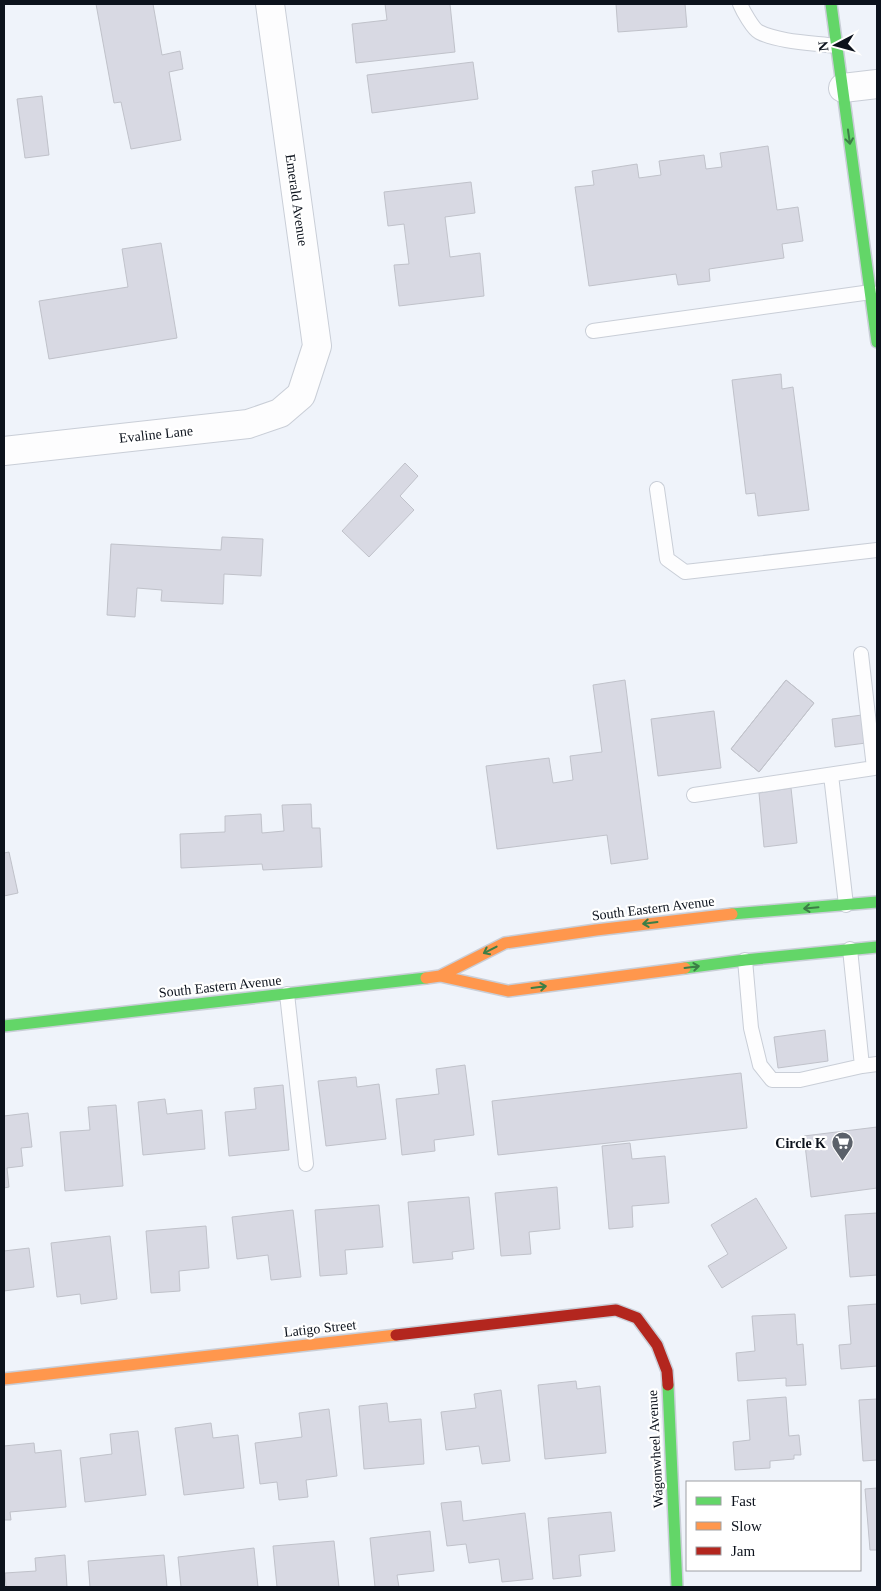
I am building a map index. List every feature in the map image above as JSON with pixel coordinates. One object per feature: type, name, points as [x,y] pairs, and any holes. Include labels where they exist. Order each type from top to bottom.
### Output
[{"type":"main road","points":[[830,4],[863,204],[870,292],[877,342]]},
{"type":"main road","name":"South Eastern Avenue","points":[[440,976],[505,943],[710,916],[877,902]]},
{"type":"main road","name":"South Eastern Avenue","points":[[4,1026],[440,976],[508,991],[744,960],[877,946]]},
{"type":"main road","name":"Latigo Street","points":[[4,1379],[616,1310],[638,1318]]},
{"type":"main road","name":"Wagonwheel Avenue","points":[[638,1318],[657,1345],[667,1371],[676,1587]]},
{"type":"street","name":"Emerald Avenue","points":[[270,4],[317,346],[301,395]]},
{"type":"street","points":[[843,88],[877,84]]},
{"type":"street","name":"Evaline Lane","points":[[4,451],[248,424],[280,413],[301,395]]},
{"type":"lane","points":[[740,4],[743,12],[758,32],[781,38],[836,46]]},
{"type":"lane","points":[[593,331],[870,292]]},
{"type":"lane","points":[[657,489],[667,559],[685,572],[877,550]]},
{"type":"lane","points":[[694,795],[874,768],[861,654]]},
{"type":"lane","points":[[830,775],[846,905]]},
{"type":"lane","points":[[850,949],[862,1066]]},
{"type":"lane","points":[[744,960],[751,1028],[760,1065],[772,1080],[800,1080],[877,1064]]},
{"type":"lane","points":[[288,994],[306,1164]]},
{"type":"building","points":[[96,4],[153,4],[162,55],[180,51],[183,69],[169,72],[181,140],[131,149],[121,102],[114,103]]},
{"type":"building","points":[[385,4],[450,4],[455,52],[356,63],[352,24],[387,20]]},
{"type":"building","points":[[616,4],[685,4],[687,27],[618,32]]},
{"type":"building","points":[[473,62],[478,99],[372,113],[367,75]]},
{"type":"building","points":[[42,96],[49,155],[25,158],[17,99]]},
{"type":"building","points":[[768,146],[777,210],[798,207],[803,241],[782,244],[784,258],[709,269],[710,281],[678,285],[676,274],[589,286],[575,187],[594,185],[592,171],[637,164],[639,178],[661,175],[659,161],[704,155],[706,169],[722,167],[720,153]]},
{"type":"building","points":[[471,182],[475,213],[445,217],[450,257],[480,253],[484,296],[399,306],[394,265],[409,264],[404,224],[388,226],[384,192]]},
{"type":"building","points":[[161,243],[177,338],[49,359],[39,301],[128,287],[122,249]]},
{"type":"building","points":[[781,374],[782,389],[793,387],[809,510],[758,516],[755,493],[746,494],[732,380]]},
{"type":"building","points":[[405,463],[418,476],[400,496],[414,510],[369,557],[342,531]]},
{"type":"building","points":[[222,537],[263,539],[261,576],[224,574],[223,604],[161,601],[162,590],[137,588],[135,617],[107,615],[111,544],[221,550]]},
{"type":"building","points":[[625,680],[648,859],[611,864],[607,835],[497,849],[486,766],[549,758],[553,783],[573,780],[570,756],[602,752],[593,685]]},
{"type":"building","points":[[786,680],[814,703],[759,772],[731,749]]},
{"type":"building","points":[[786,680],[814,703],[759,772],[731,749]]},
{"type":"building","points":[[714,711],[721,768],[658,776],[651,719]]},
{"type":"building","points":[[862,715],[866,743],[835,747],[832,719]]},
{"type":"building","points":[[791,788],[797,843],[764,847],[759,793]]},
{"type":"building","points":[[311,804],[312,828],[320,828],[322,867],[263,870],[262,864],[181,868],[180,834],[225,832],[225,816],[261,814],[262,833],[284,831],[282,805]]},
{"type":"building","points":[[9,852],[18,893],[4,896],[4,853]]},
{"type":"building","points":[[825,1030],[828,1061],[778,1068],[774,1037]]},
{"type":"building","points":[[465,1065],[474,1135],[434,1140],[435,1151],[402,1155],[396,1099],[439,1094],[436,1069]]},
{"type":"building","points":[[741,1073],[747,1128],[498,1155],[492,1101]]},
{"type":"building","points":[[356,1077],[357,1087],[379,1084],[386,1139],[326,1146],[318,1081]]},
{"type":"building","points":[[283,1085],[289,1150],[229,1156],[225,1112],[256,1109],[254,1088]]},
{"type":"building","points":[[165,1099],[167,1114],[202,1110],[205,1149],[143,1155],[138,1102]]},
{"type":"building","points":[[116,1105],[123,1186],[65,1191],[60,1132],[90,1130],[88,1107]]},
{"type":"building","points":[[28,1113],[32,1147],[21,1148],[23,1166],[7,1168],[9,1187],[4,1188],[4,1116]]},
{"type":"building","name":"Circle K","points":[[877,1127],[877,1188],[811,1197],[804,1136]]},
{"type":"building","points":[[630,1143],[632,1159],[665,1156],[669,1203],[632,1206],[633,1227],[609,1229],[602,1146]]},
{"type":"building","points":[[557,1187],[560,1229],[529,1232],[531,1254],[501,1256],[495,1193]]},
{"type":"building","points":[[469,1197],[474,1249],[452,1252],[453,1259],[413,1263],[408,1202]]},
{"type":"building","points":[[756,1198],[787,1248],[722,1288],[708,1266],[728,1254],[711,1225]]},
{"type":"building","points":[[379,1205],[383,1247],[345,1250],[347,1274],[320,1276],[315,1210]]},
{"type":"building","points":[[293,1210],[301,1277],[271,1280],[268,1255],[237,1259],[232,1217]]},
{"type":"building","points":[[877,1213],[877,1275],[850,1277],[845,1215]]},
{"type":"building","points":[[206,1226],[209,1268],[179,1271],[180,1291],[151,1293],[146,1231]]},
{"type":"building","points":[[110,1236],[117,1299],[81,1304],[80,1294],[57,1297],[51,1243]]},
{"type":"building","points":[[29,1248],[34,1287],[4,1291],[4,1251]]},
{"type":"building","points":[[877,1304],[877,1366],[841,1369],[839,1345],[851,1344],[848,1306]]},
{"type":"building","points":[[795,1314],[797,1345],[803,1344],[806,1385],[786,1386],[786,1378],[738,1381],[736,1353],[755,1351],[752,1316]]},
{"type":"building","points":[[576,1381],[577,1389],[600,1386],[606,1453],[545,1459],[538,1385]]},
{"type":"building","points":[[501,1390],[510,1461],[482,1464],[479,1446],[446,1450],[441,1412],[476,1408],[474,1394]]},
{"type":"building","points":[[786,1397],[789,1436],[799,1435],[801,1455],[794,1455],[794,1459],[770,1461],[770,1468],[735,1470],[733,1442],[750,1440],[747,1400]]},
{"type":"building","points":[[877,1399],[877,1460],[863,1461],[859,1400]]},
{"type":"building","points":[[387,1403],[389,1422],[421,1419],[424,1464],[364,1469],[359,1406]]},
{"type":"building","points":[[329,1409],[337,1476],[306,1480],[308,1497],[279,1500],[277,1482],[260,1484],[255,1443],[302,1437],[299,1413]]},
{"type":"building","points":[[211,1423],[213,1438],[238,1435],[244,1488],[184,1495],[175,1428]]},
{"type":"building","points":[[138,1431],[146,1495],[85,1502],[80,1458],[112,1454],[110,1434]]},
{"type":"building","points":[[34,1443],[35,1453],[61,1450],[66,1507],[10,1512],[11,1520],[4,1520],[4,1446]]},
{"type":"building","points":[[877,1488],[877,1550],[870,1550],[865,1489]]},
{"type":"building","points":[[461,1501],[463,1521],[525,1513],[533,1579],[502,1582],[499,1559],[469,1563],[466,1544],[447,1546],[441,1503]]},
{"type":"building","points":[[611,1512],[615,1551],[579,1555],[581,1576],[553,1579],[548,1518]]},
{"type":"building","points":[[430,1531],[434,1571],[397,1575],[399,1587],[375,1587],[370,1538]]},
{"type":"building","points":[[334,1541],[339,1587],[277,1587],[273,1546]]},
{"type":"building","points":[[254,1548],[258,1587],[181,1587],[178,1557]]},
{"type":"building","points":[[65,1555],[67,1587],[6,1587],[5,1573],[36,1571],[35,1558]]},
{"type":"building","points":[[164,1555],[167,1587],[90,1587],[88,1561]]},
{"type":"traffic: fast","points":[[831,4],[877,342]]},
{"type":"traffic: fast","points":[[732,914],[877,902]]},
{"type":"traffic: fast","points":[[685,968],[877,947]]},
{"type":"traffic: fast","points":[[4,1026],[426,978]]},
{"type":"traffic: fast","points":[[668,1385],[677,1587]]},
{"type":"traffic: slow","points":[[426,978],[440,976],[505,943],[732,914]]},
{"type":"traffic: slow","points":[[440,976],[508,991],[685,968]]},
{"type":"traffic: slow","points":[[4,1379],[396,1335]]},
{"type":"traffic: jam","points":[[396,1335],[616,1310],[637,1318],[657,1345],[667,1371],[668,1385]]},
{"type":"place","name":"Circle K","points":[[842,1162]]}]
